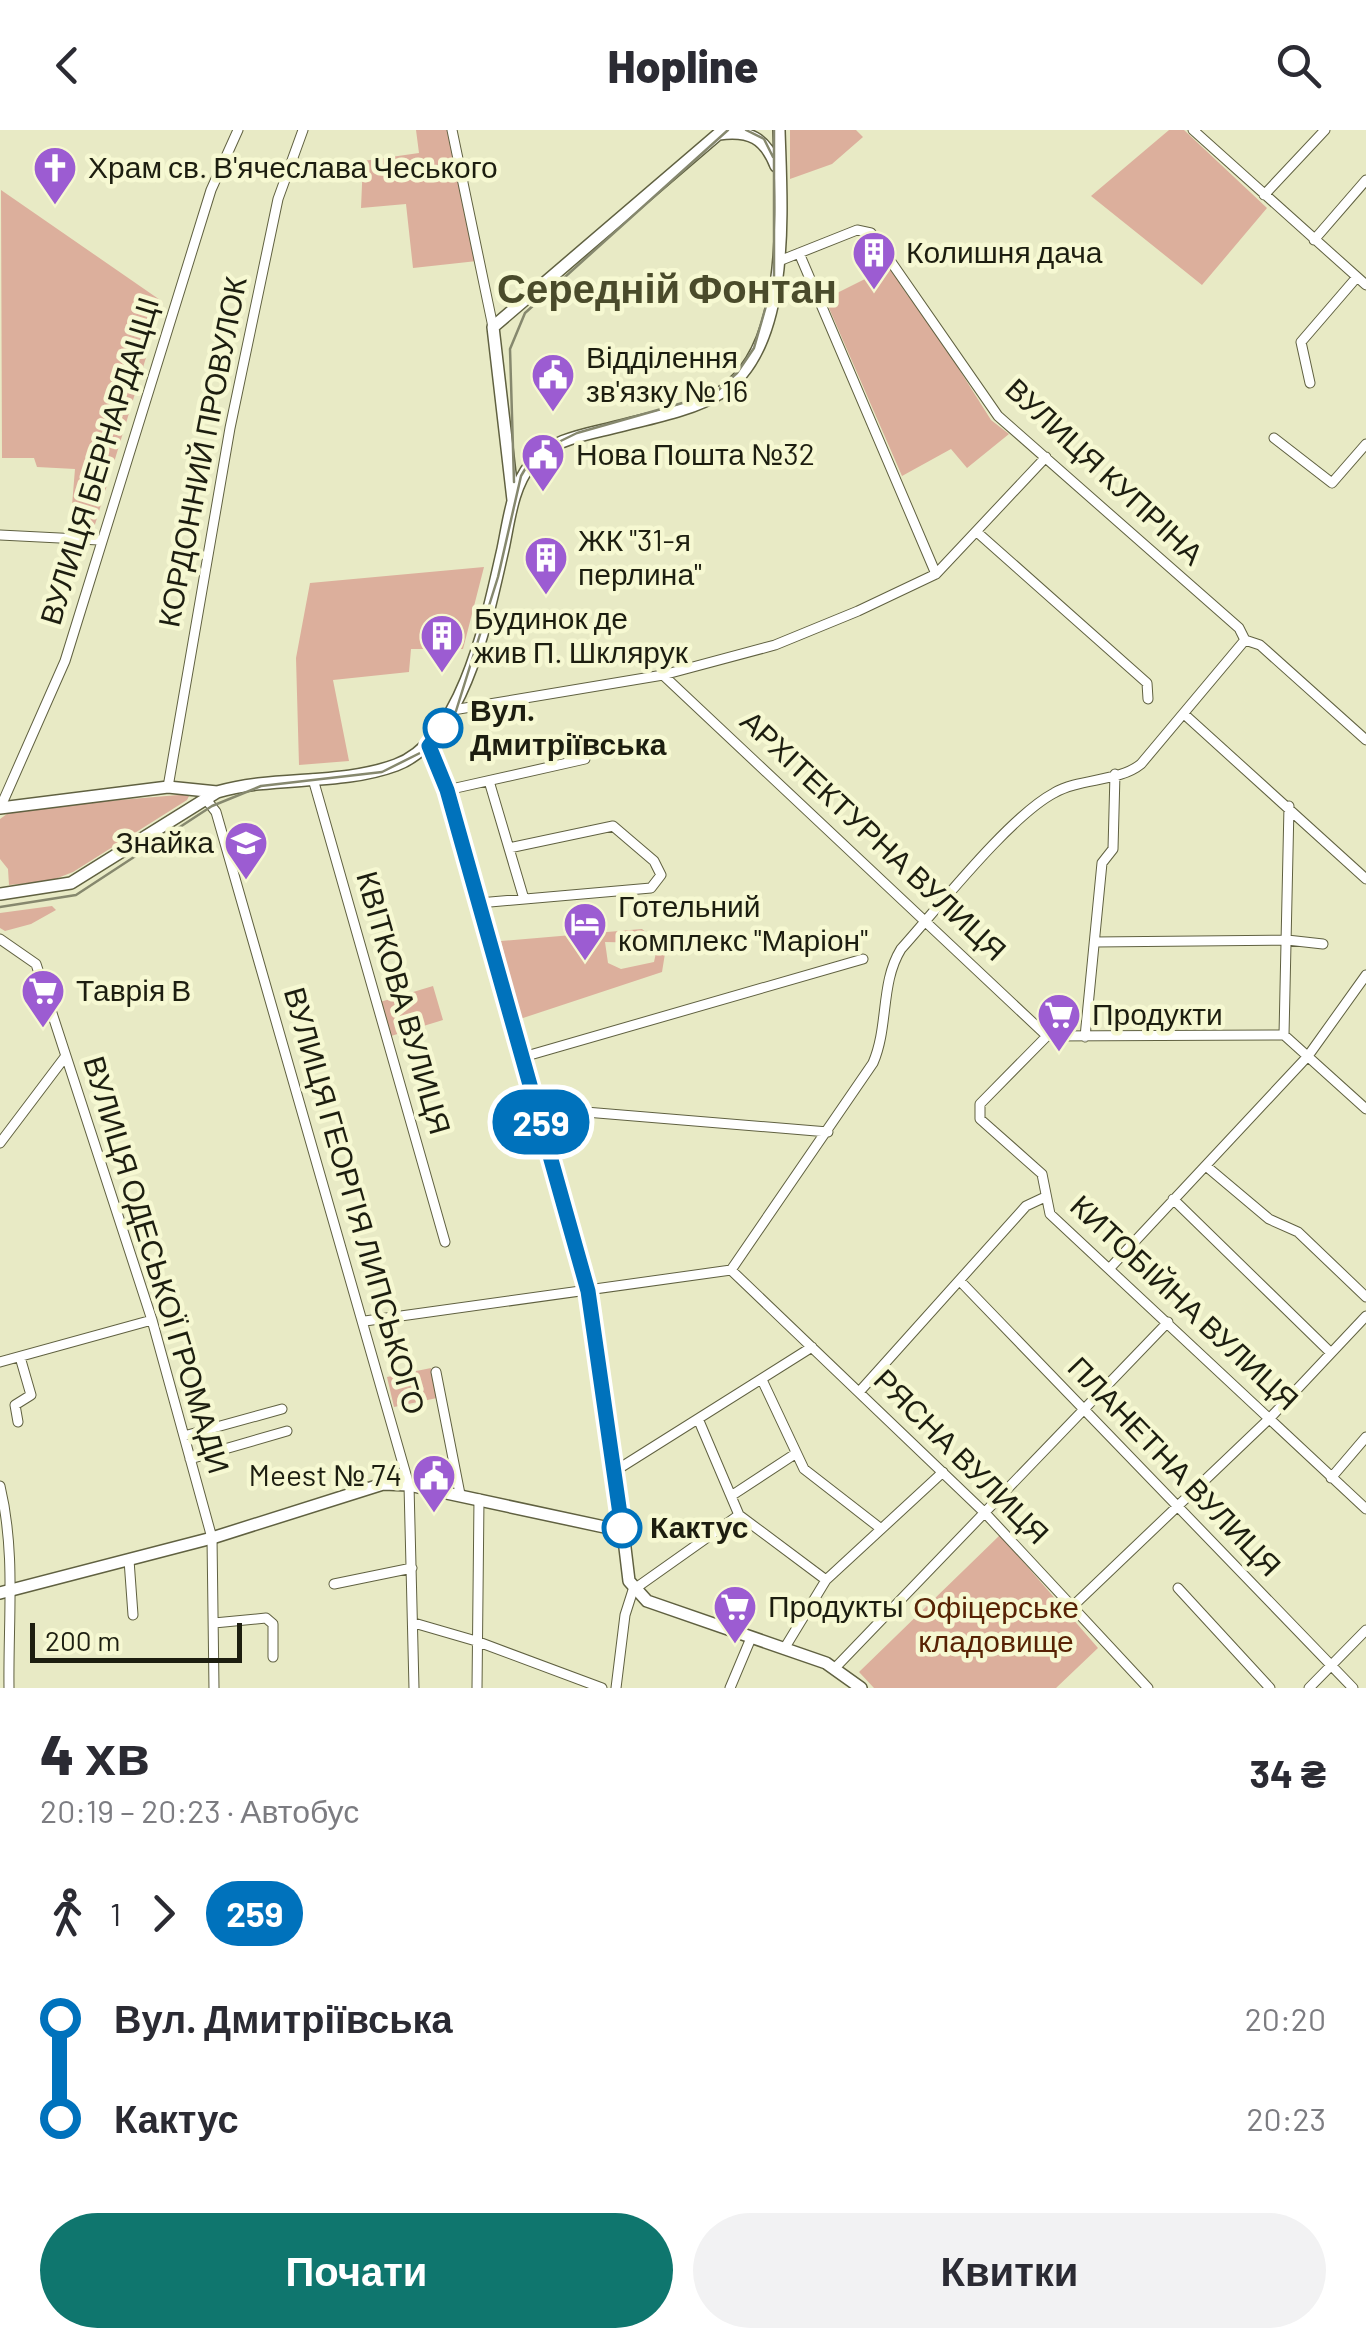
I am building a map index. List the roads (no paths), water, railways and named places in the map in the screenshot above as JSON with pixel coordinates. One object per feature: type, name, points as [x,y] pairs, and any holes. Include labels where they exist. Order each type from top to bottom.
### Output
[{"type":"main road","points":[[513,500],[493,327],[720,132],[737,130],[758,136],[770,150],[780,175]]},
{"type":"main road","points":[[511,458],[517,468],[529,466],[563,442],[717,396],[729,387],[756,350],[776,290],[778,130]]},
{"type":"main road","points":[[0,894],[71,882],[205,795],[240,785],[380,770],[429,746],[454,710],[496,577],[513,500],[529,466]]},
{"type":"main road","points":[[0,807],[168,788],[205,795]]},
{"type":"main road","points":[[5,1593],[212,1538],[383,1484],[409,1485],[622,1531],[633,1590],[647,1601],[835,1668],[861,1688]]},
{"type":"street","name":"ВУЛИЦЯ БЕРНАРДАЦЦІ","points":[[0,807],[65,661],[99,540],[210,190],[218,183],[216,175],[238,130]]},
{"type":"street","name":"КОРДОННИЙ ПРОВУЛОК","points":[[168,788],[230,428],[278,200],[303,130]]},
{"type":"street","points":[[452,130],[493,327]]},
{"type":"street","points":[[1192,130],[1366,285]]},
{"type":"street","points":[[1264,196],[1325,130]]},
{"type":"street","points":[[1314,240],[1366,180]]},
{"type":"street","name":"ВУЛИЦЯ КУПРІНА","points":[[779,261],[857,230],[871,233],[998,416],[1239,628],[1245,640],[1260,645],[1366,740]]},
{"type":"street","points":[[799,253],[936,574]]},
{"type":"street","points":[[1310,383],[1301,342],[1357,277]]},
{"type":"street","points":[[1274,438],[1332,483],[1366,444]]},
{"type":"street","points":[[454,710],[663,674],[775,645],[936,574],[1046,457]]},
{"type":"street","points":[[978,533],[1148,683],[1148,699]]},
{"type":"street","points":[[0,535],[99,540]]},
{"type":"street","points":[[365,1322],[524,1296],[588,1291],[731,1270],[828,1132],[882,1042],[893,962],[927,920],[1028,810],[1083,778],[1132,772],[1245,640]]},
{"type":"street","name":"АРХІТЕКТУРНА ВУЛИЦЯ","points":[[663,674],[1047,1036]]},
{"type":"street","points":[[1184,714],[1366,878]]},
{"type":"street","points":[[429,746],[447,790],[588,1291],[622,1531]]},
{"type":"street","points":[[447,790],[585,760]]},
{"type":"street","points":[[1085,1037],[1102,863],[1113,849],[1114,774]]},
{"type":"street","name":"КВІТКОВА ВУЛИЦЯ","points":[[312,779],[445,1242]]},
{"type":"street","points":[[489,781],[524,899]]},
{"type":"street","name":"ВУЛИЦЯ ГЕОРГІЯ ЛИПСЬКОГО","points":[[205,795],[216,812],[409,1485],[414,1688]]},
{"type":"street","points":[[1284,1035],[1290,806]]},
{"type":"street","points":[[479,903],[651,888],[659,882],[660,868],[613,826],[509,848]]},
{"type":"street","name":"ВУЛИЦЯ ОДЕСЬКОЇ ГРОМАДИ","points":[[0,940],[36,964],[152,1320],[212,1538],[214,1688]]},
{"type":"street","points":[[1095,942],[1287,940],[1323,944]]},
{"type":"street","points":[[522,1057],[863,960]]},
{"type":"street","points":[[1108,1268],[1308,1056],[1366,974]]},
{"type":"street","points":[[1047,1036],[1284,1035],[1366,1110]]},
{"type":"street","name":"КИТОБІЙНА ВУЛИЦЯ","points":[[1047,1036],[980,1104],[978,1113],[1042,1174],[1043,1198],[1050,1214],[1366,1510]]},
{"type":"street","points":[[0,1143],[66,1057]]},
{"type":"street","points":[[537,1108],[828,1132]]},
{"type":"street","points":[[1206,1166],[1258,1211],[1298,1232],[1366,1297]]},
{"type":"street","points":[[860,1391],[1026,1206],[1043,1198]]},
{"type":"street","points":[[1173,1199],[1331,1353]]},
{"type":"street","name":"РЯСНА ВУЛИЦЯ","points":[[731,1270],[986,1514],[1148,1688]]},
{"type":"street","name":"ПЛАНЕТНА ВУЛИЦЯ","points":[[960,1281],[1353,1688]]},
{"type":"street","points":[[1074,1606],[1270,1418],[1366,1316]]},
{"type":"street","points":[[0,1362],[152,1320]]},
{"type":"street","points":[[835,1668],[1168,1322]]},
{"type":"street","points":[[615,1471],[812,1348]]},
{"type":"street","points":[[18,1422],[15,1406],[32,1395],[20,1357]]},
{"type":"street","points":[[436,1372],[460,1494]]},
{"type":"street","points":[[762,1382],[794,1454],[813,1480],[880,1528]]},
{"type":"street","points":[[184,1436],[282,1409]]},
{"type":"street","points":[[699,1421],[739,1515],[826,1580]]},
{"type":"street","points":[[190,1460],[287,1431]]},
{"type":"street","points":[[1331,1478],[1366,1437]]},
{"type":"street","points":[[731,1496],[794,1454]]},
{"type":"street","points":[[784,1649],[826,1580],[944,1472]]},
{"type":"street","points":[[0,1486],[14,1581],[5,1593],[9,1688]]},
{"type":"street","points":[[476,1688],[479,1499]]},
{"type":"street","points":[[616,1688],[625,1615],[633,1590],[739,1515]]},
{"type":"street","points":[[129,1560],[133,1615]]},
{"type":"street","points":[[334,1584],[412,1568]]},
{"type":"street","points":[[1178,1588],[1270,1688]]},
{"type":"street","points":[[214,1623],[266,1618],[272,1624],[273,1657]]},
{"type":"street","points":[[414,1623],[476,1641],[602,1688]]},
{"type":"street","points":[[1309,1688],[1366,1630]]},
{"type":"street","points":[[730,1688],[752,1638]]},
{"type":"tram line","points":[[514,482],[510,349],[525,313],[728,130]]},
{"type":"tram line","points":[[746,130],[764,139],[773,157]]},
{"type":"tram line","points":[[0,907],[76,895],[212,806],[261,786],[382,772],[430,748],[456,711],[498,577],[521,476],[534,454],[577,433],[714,394],[737,373],[754,348],[774,278],[774,130]]},
{"type":"place","name":"Храм св. В'ячеслава Чеського","points":[[55,206]]},
{"type":"place","name":"Колишня дача","points":[[874,291]]},
{"type":"place","name":"Відділення зв'язку № 16","points":[[553,413]]},
{"type":"place","name":"Нова Пошта №32","points":[[543,493]]},
{"type":"place","name":"ЖК \"31-я перлина\"","points":[[546,596]]},
{"type":"place","name":"Будинок де жив П. Шклярук","points":[[442,674]]},
{"type":"place","name":"Вул. Дмитріївська","points":[[443,728]]},
{"type":"place","name":"Знайка","points":[[246,881]]},
{"type":"place","name":"Готельний комплекс \"Маріон\"","points":[[585,962]]},
{"type":"place","name":"Таврія В","points":[[43,1029]]},
{"type":"place","name":"Продукти","points":[[1059,1053]]},
{"type":"place","name":"Meest № 74","points":[[434,1514]]},
{"type":"place","name":"Кактус","points":[[622,1528]]},
{"type":"place","name":"Продукты","points":[[735,1645]]},
{"type":"district","name":"Середній Фонтан","points":[[667,289]]},
{"type":"park label","name":"Офіцерське кладовище","points":[[996,1625]]}]
